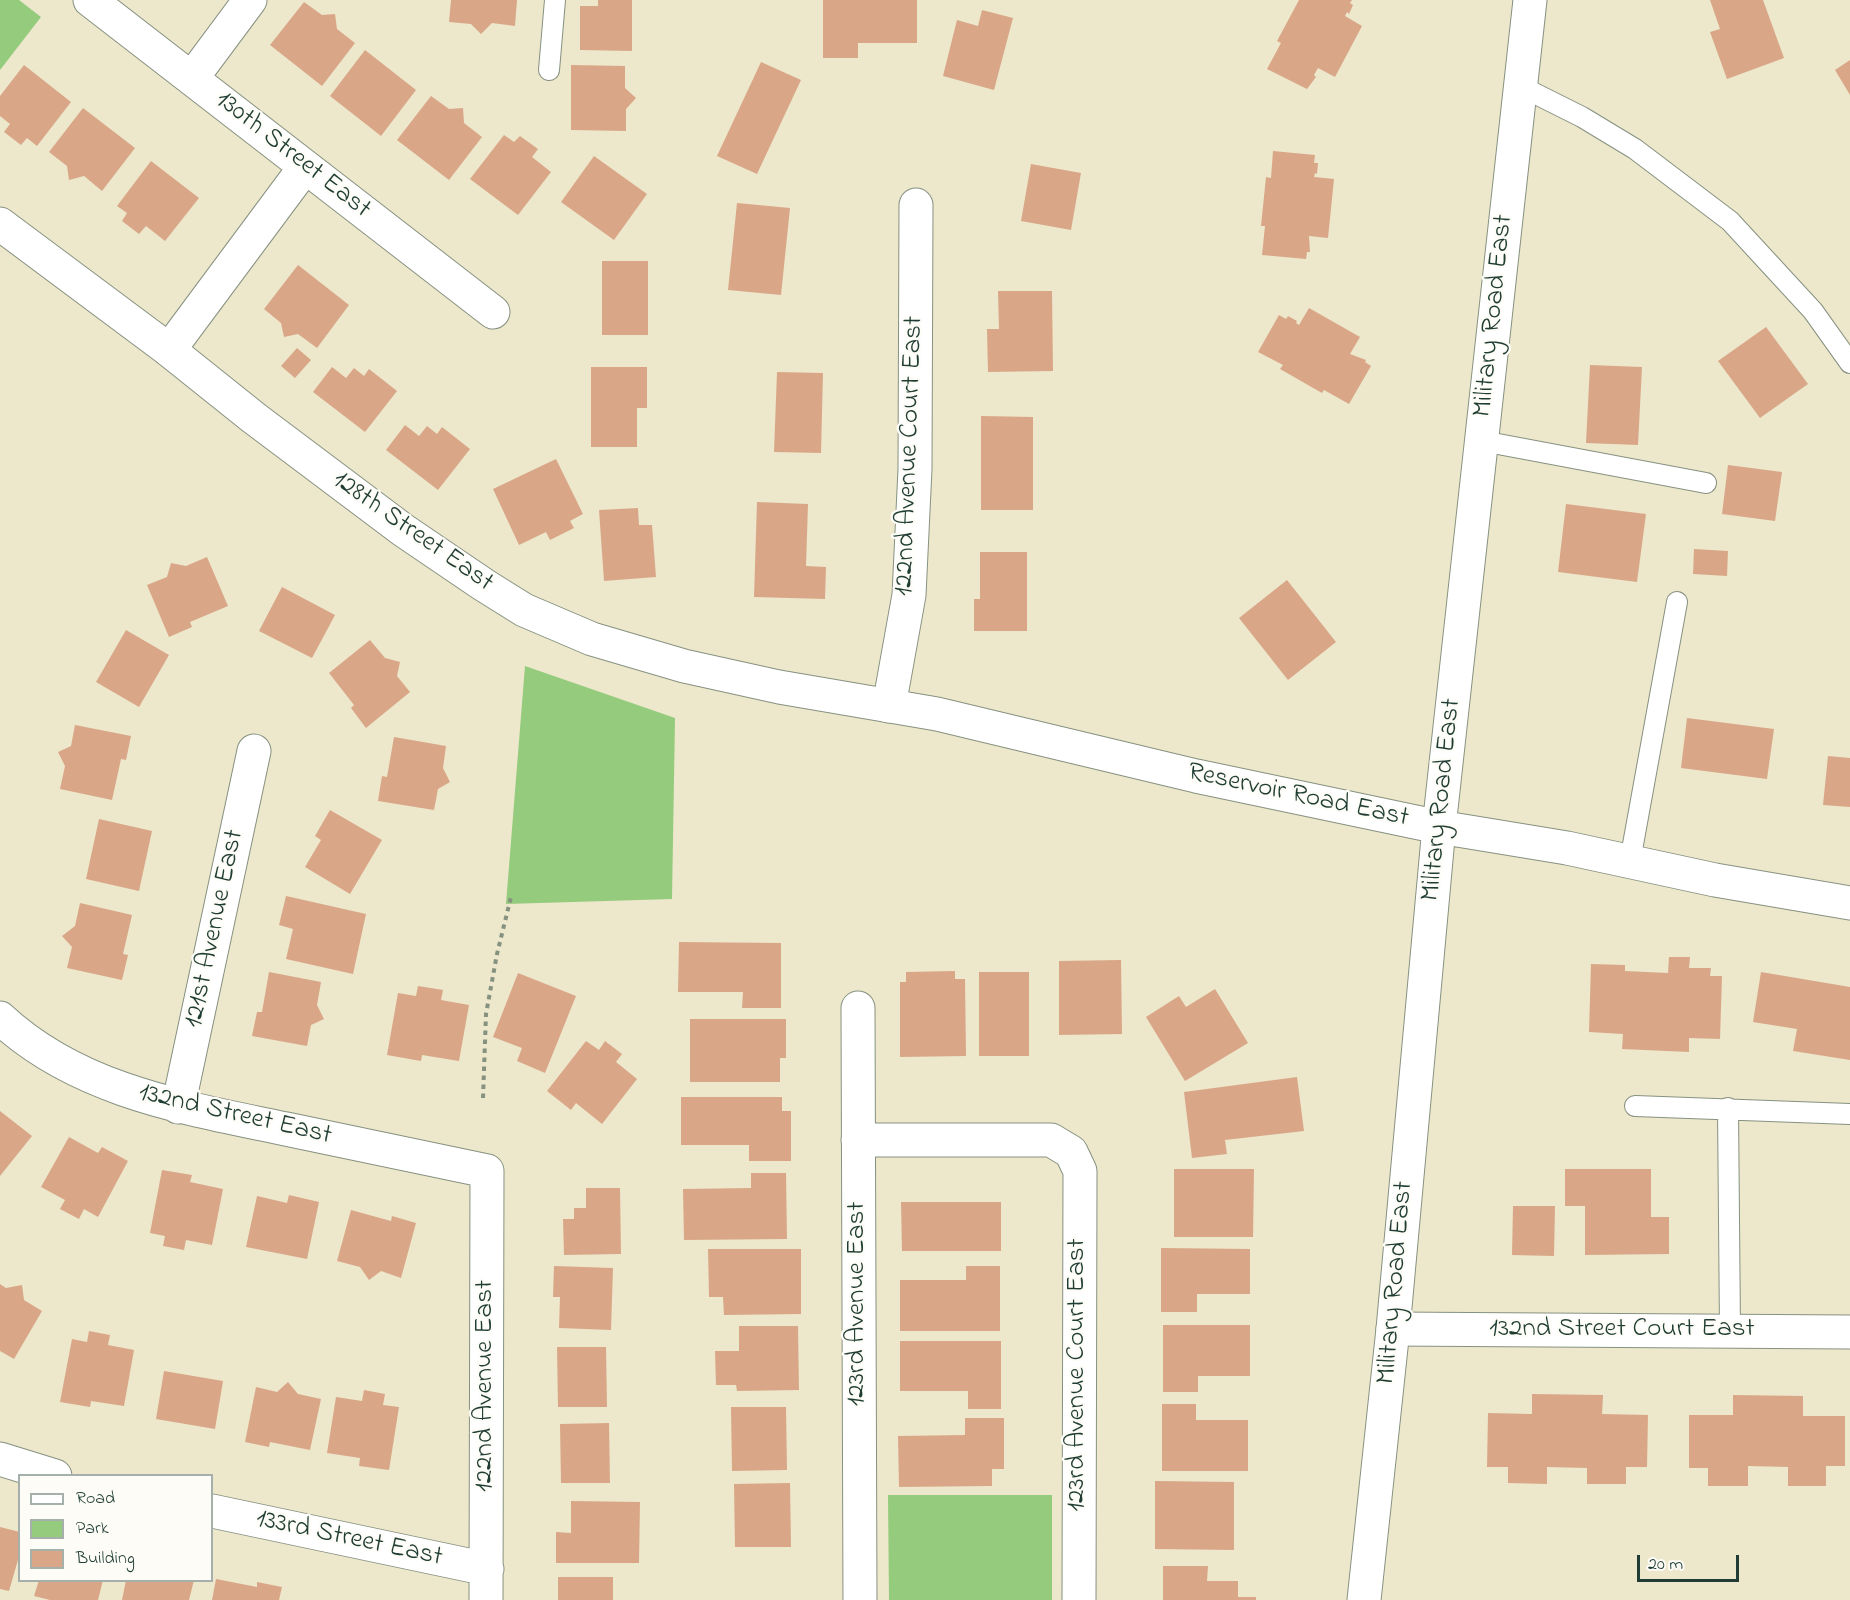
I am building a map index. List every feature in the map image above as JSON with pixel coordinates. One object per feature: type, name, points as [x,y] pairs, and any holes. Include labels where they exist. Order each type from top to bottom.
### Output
[{"type":"street","name":"130th Street East","points":[[90,0],[493,312]]},
{"type":"street","points":[[192,78],[250,0]]},
{"type":"street","name":"Military Road East","points":[[1364,1600],[1393,1329],[1439,827],[1530,0]]},
{"type":"street","points":[[169,350],[304,167]]},
{"type":"street","name":"122nd Avenue Court East","points":[[889,706],[909,595],[915,469],[916,205]]},
{"type":"street","name":"128th Street East","points":[[0,224],[169,350],[254,418],[403,530],[524,610],[592,639],[684,666],[779,687],[889,706]]},
{"type":"street","name":"Reservoir Road East","points":[[889,706],[937,714],[1196,776],[1439,827],[1568,848],[1715,880],[1850,903]]},
{"type":"street","name":"121st Avenue East","points":[[178,1107],[254,751]]},
{"type":"street","name":"123rd Avenue East","points":[[858,1008],[860,1600]]},
{"type":"street","name":"132nd Street East","points":[[0,1018],[10,1028],[60,1062],[115,1088],[178,1107],[487,1172]]},
{"type":"street","name":"123rd Avenue Court East","points":[[858,1140],[1051,1140],[1071,1152],[1080,1172],[1078,1600]]},
{"type":"street","name":"122nd Avenue East","points":[[487,1172],[487,1585]]},
{"type":"street","name":"132nd Street Court East","points":[[1393,1329],[1850,1332]]},
{"type":"street","points":[[0,1459],[49,1474]]},
{"type":"street","name":"133rd Street East","points":[[213,1511],[487,1585]]},
{"type":"lane","points":[[549,70],[555,0]]},
{"type":"lane","points":[[1520,86],[1582,117],[1635,149],[1730,221],[1813,311],[1850,363]]},
{"type":"lane","points":[[1482,441],[1706,483]]},
{"type":"lane","points":[[1630,861],[1677,602]]},
{"type":"lane","points":[[1635,1106],[1850,1113]]},
{"type":"lane","points":[[1728,1108],[1730,1331]]},
{"type":"path","points":[[483,1098],[486,1014],[511,897]]},
{"type":"green space","points":[[0,0],[19,0],[41,17],[0,70]]},
{"type":"green space","points":[[525,666],[675,718],[672,899],[506,904]]},
{"type":"green space","points":[[888,1495],[1052,1495],[1052,1600],[889,1600]]},
{"type":"building","points":[[451,0],[517,0],[515,26],[492,23],[481,34],[471,24],[449,22]]},
{"type":"building","points":[[598,0],[632,0],[632,51],[580,50],[580,6],[598,6]]},
{"type":"building","points":[[823,0],[917,0],[917,43],[858,43],[858,58],[823,58]]},
{"type":"building","points":[[1299,0],[1352,0],[1350,3],[1353,5],[1349,14],[1347,12],[1345,16],[1362,26],[1335,77],[1318,68],[1314,75],[1316,77],[1307,89],[1267,69],[1281,43],[1277,41]]},
{"type":"building","points":[[1710,0],[1763,0],[1784,58],[1727,79],[1710,32],[1720,29]]},
{"type":"building","points":[[304,2],[322,15],[335,14],[337,29],[355,43],[322,86],[270,45]]},
{"type":"building","points":[[982,10],[1013,18],[994,90],[943,76],[957,20],[978,26]]},
{"type":"building","points":[[365,50],[416,90],[381,136],[330,96]]},
{"type":"building","points":[[1850,60],[1850,95],[1835,70]]},
{"type":"building","points":[[761,62],[801,80],[757,174],[717,156]]},
{"type":"building","points":[[24,65],[71,102],[37,146],[27,138],[21,145],[4,132],[10,124],[0,116],[0,96]]},
{"type":"building","points":[[571,65],[625,66],[625,88],[636,98],[626,109],[626,131],[571,130]]},
{"type":"building","points":[[431,96],[449,109],[463,108],[464,123],[482,137],[449,180],[397,140]]},
{"type":"building","points":[[83,108],[135,148],[102,191],[84,176],[69,180],[67,166],[49,152]]},
{"type":"building","points":[[504,135],[514,142],[520,136],[538,149],[532,157],[551,172],[518,215],[470,179]]},
{"type":"building","points":[[1273,151],[1315,155],[1314,163],[1318,163],[1317,174],[1315,173],[1314,177],[1334,179],[1328,238],[1309,236],[1310,252],[1307,252],[1306,259],[1262,255],[1265,226],[1261,226],[1266,177],[1271,178]]},
{"type":"building","points":[[594,156],[647,194],[614,240],[561,202]]},
{"type":"building","points":[[151,161],[199,198],[165,241],[146,226],[139,234],[122,221],[127,213],[117,206]]},
{"type":"building","points":[[1031,164],[1081,173],[1071,230],[1021,221]]},
{"type":"building","points":[[737,203],[790,208],[781,295],[728,290]]},
{"type":"building","points":[[602,261],[648,261],[648,335],[602,335]]},
{"type":"building","points":[[298,265],[349,305],[317,348],[298,334],[284,337],[281,323],[264,309]]},
{"type":"building","points":[[998,291],[1052,291],[1053,371],[988,372],[987,329],[999,329]]},
{"type":"building","points":[[1309,308],[1360,337],[1350,354],[1366,360],[1365,362],[1371,366],[1349,404],[1324,390],[1322,393],[1280,369],[1283,365],[1258,352],[1279,315],[1286,319],[1288,316],[1297,321],[1299,325]]},
{"type":"building","points":[[1766,327],[1808,384],[1760,418],[1718,361]]},
{"type":"building","points":[[297,348],[311,360],[295,378],[281,366]]},
{"type":"building","points":[[1590,365],[1642,367],[1638,445],[1586,443]]},
{"type":"building","points":[[332,367],[346,378],[354,368],[364,376],[369,369],[397,391],[365,432],[313,392]]},
{"type":"building","points":[[591,367],[647,367],[647,408],[637,408],[637,447],[591,447]]},
{"type":"building","points":[[777,372],[823,373],[821,453],[774,452]]},
{"type":"building","points":[[981,416],[1033,417],[1033,510],[981,510]]},
{"type":"building","points":[[405,425],[419,436],[427,426],[437,434],[442,427],[470,449],[438,490],[386,450]]},
{"type":"building","points":[[556,459],[583,514],[570,521],[574,528],[550,540],[546,532],[519,545],[493,489]]},
{"type":"building","points":[[1728,465],[1782,472],[1775,521],[1722,514]]},
{"type":"building","points":[[757,502],[808,504],[806,566],[826,567],[825,599],[754,597]]},
{"type":"building","points":[[1566,504],[1646,514],[1637,582],[1558,572]]},
{"type":"building","points":[[638,508],[639,525],[652,525],[656,577],[604,581],[599,510]]},
{"type":"building","points":[[1694,549],[1728,551],[1727,576],[1693,574]]},
{"type":"building","points":[[980,552],[1027,552],[1027,631],[974,631],[974,599],[980,599]]},
{"type":"building","points":[[207,557],[228,606],[190,622],[192,627],[169,637],[147,585],[167,577],[171,563],[186,566]]},
{"type":"building","points":[[1287,580],[1336,642],[1288,680],[1239,618]]},
{"type":"building","points":[[282,587],[335,615],[312,658],[259,631]]},
{"type":"building","points":[[126,630],[169,655],[139,707],[96,682]]},
{"type":"building","points":[[370,640],[385,658],[400,662],[397,676],[410,692],[366,728],[351,708],[354,705],[329,673]]},
{"type":"building","points":[[1687,718],[1774,729],[1767,779],[1681,768]]},
{"type":"building","points":[[75,725],[131,736],[126,760],[121,759],[112,800],[60,789],[65,766],[58,752],[71,746]]},
{"type":"building","points":[[394,737],[446,746],[443,768],[450,782],[438,789],[434,810],[378,801],[382,776],[387,777]]},
{"type":"building","points":[[1828,756],[1850,758],[1850,807],[1823,805]]},
{"type":"building","points":[[330,810],[382,840],[350,894],[305,867],[321,840],[315,836]]},
{"type":"building","points":[[99,819],[152,831],[139,891],[86,879]]},
{"type":"building","points":[[286,896],[366,914],[353,974],[286,959],[293,929],[279,925]]},
{"type":"building","points":[[80,903],[132,915],[123,954],[128,955],[122,980],[67,968],[72,947],[62,936],[75,926]]},
{"type":"building","points":[[679,942],[781,943],[781,1008],[742,1008],[743,992],[678,992]]},
{"type":"building","points":[[1669,957],[1690,957],[1689,968],[1711,968],[1710,976],[1722,976],[1720,1039],[1689,1038],[1689,1052],[1622,1049],[1623,1034],[1589,1032],[1591,964],[1625,965],[1625,971],[1668,973]]},
{"type":"building","points":[[1121,960],[1122,1034],[1059,1035],[1059,961]]},
{"type":"building","points":[[955,971],[955,979],[965,979],[966,1056],[900,1057],[900,982],[906,982],[906,972]]},
{"type":"building","points":[[269,972],[321,982],[317,1005],[324,1019],[311,1025],[307,1046],[252,1036],[257,1012],[262,1012]]},
{"type":"building","points":[[979,972],[1029,972],[1029,1056],[979,1056]]},
{"type":"building","points":[[1761,972],[1850,987],[1850,1060],[1793,1051],[1797,1029],[1753,1022]]},
{"type":"building","points":[[518,973],[576,996],[545,1073],[517,1061],[522,1048],[493,1037]]},
{"type":"building","points":[[418,986],[443,990],[441,1000],[469,1005],[459,1061],[422,1055],[421,1061],[387,1055],[398,993],[416,996]]},
{"type":"building","points":[[1215,989],[1248,1043],[1185,1081],[1146,1017],[1179,996],[1186,1007]]},
{"type":"building","points":[[690,1019],[786,1019],[786,1058],[780,1058],[780,1082],[690,1082]]},
{"type":"building","points":[[586,1041],[599,1050],[605,1041],[622,1054],[616,1062],[637,1079],[602,1124],[576,1103],[571,1110],[547,1091]]},
{"type":"building","points":[[1297,1077],[1304,1131],[1225,1140],[1227,1154],[1192,1158],[1184,1092]]},
{"type":"building","points":[[681,1097],[782,1097],[782,1111],[791,1111],[791,1161],[749,1161],[749,1145],[681,1145]]},
{"type":"building","points":[[0,1111],[32,1136],[0,1176]]},
{"type":"building","points":[[69,1137],[98,1153],[102,1147],[128,1161],[98,1217],[84,1209],[79,1219],[60,1209],[65,1200],[41,1187]]},
{"type":"building","points":[[1174,1169],[1254,1169],[1253,1237],[1174,1237]]},
{"type":"building","points":[[1565,1169],[1651,1169],[1651,1217],[1669,1217],[1669,1254],[1585,1255],[1585,1206],[1565,1206]]},
{"type":"building","points":[[162,1170],[192,1175],[190,1182],[223,1189],[212,1245],[186,1240],[184,1250],[163,1246],[165,1236],[150,1233]]},
{"type":"building","points":[[751,1173],[786,1173],[787,1239],[684,1240],[683,1189],[751,1188]]},
{"type":"building","points":[[586,1188],[620,1188],[621,1254],[564,1255],[563,1219],[574,1219],[574,1208],[586,1208]]},
{"type":"building","points":[[289,1195],[319,1202],[307,1259],[246,1247],[257,1196],[287,1203]]},
{"type":"building","points":[[901,1202],[1001,1202],[1001,1251],[902,1251]]},
{"type":"building","points":[[1513,1206],[1555,1206],[1554,1256],[1512,1255]]},
{"type":"building","points":[[351,1210],[391,1221],[392,1216],[416,1223],[401,1278],[381,1271],[369,1280],[360,1267],[337,1261]]},
{"type":"building","points":[[1161,1248],[1250,1249],[1250,1294],[1197,1294],[1197,1312],[1161,1312]]},
{"type":"building","points":[[708,1249],[801,1249],[801,1314],[724,1315],[723,1297],[709,1297]]},
{"type":"building","points":[[554,1266],[613,1268],[611,1330],[559,1328],[560,1297],[553,1297]]},
{"type":"building","points":[[966,1266],[1000,1266],[1000,1331],[900,1331],[900,1280],[966,1280]]},
{"type":"building","points":[[0,1284],[6,1288],[22,1285],[24,1300],[42,1311],[14,1359],[0,1351]]},
{"type":"building","points":[[1163,1325],[1250,1325],[1250,1376],[1198,1376],[1198,1392],[1163,1392]]},
{"type":"building","points":[[739,1326],[798,1326],[799,1390],[737,1391],[736,1385],[716,1385],[715,1351],[739,1351]]},
{"type":"building","points":[[89,1331],[110,1335],[108,1345],[134,1350],[124,1406],[91,1401],[90,1407],[60,1402],[72,1339],[87,1342]]},
{"type":"building","points":[[900,1341],[1001,1341],[1001,1409],[968,1409],[968,1391],[900,1391]]},
{"type":"building","points":[[557,1347],[606,1347],[607,1407],[558,1407]]},
{"type":"building","points":[[164,1371],[223,1381],[215,1429],[156,1419]]},
{"type":"building","points":[[288,1382],[298,1394],[321,1399],[310,1450],[270,1442],[269,1447],[245,1442],[256,1387],[277,1392]]},
{"type":"building","points":[[364,1390],[385,1394],[383,1405],[399,1407],[389,1470],[359,1466],[360,1458],[327,1453],[336,1397],[362,1401]]},
{"type":"building","points":[[1532,1394],[1603,1395],[1602,1414],[1648,1415],[1647,1467],[1626,1467],[1626,1484],[1587,1484],[1587,1468],[1547,1467],[1547,1484],[1508,1483],[1508,1467],[1487,1467],[1488,1413],[1532,1414]]},
{"type":"building","points":[[1733,1395],[1803,1396],[1803,1416],[1845,1416],[1845,1466],[1826,1466],[1826,1486],[1788,1486],[1788,1467],[1748,1466],[1748,1486],[1708,1486],[1708,1468],[1689,1468],[1689,1415],[1733,1415]]},
{"type":"building","points":[[1162,1404],[1196,1404],[1196,1420],[1248,1420],[1248,1471],[1162,1471]]},
{"type":"building","points":[[731,1407],[786,1407],[787,1470],[732,1471]]},
{"type":"building","points":[[965,1418],[1004,1418],[1004,1469],[992,1469],[992,1486],[899,1487],[898,1436],[965,1435]]},
{"type":"building","points":[[609,1423],[610,1483],[561,1483],[560,1424]]},
{"type":"building","points":[[1155,1481],[1234,1482],[1234,1550],[1155,1549]]},
{"type":"building","points":[[790,1483],[791,1547],[735,1547],[734,1484]]},
{"type":"building","points":[[571,1501],[640,1502],[639,1563],[556,1563],[556,1532],[571,1533]]},
{"type":"building","points":[[0,1527],[18,1532],[18,1560],[9,1591],[0,1589]]},
{"type":"building","points":[[1163,1566],[1208,1566],[1207,1581],[1238,1581],[1238,1597],[1256,1597],[1256,1600],[1163,1600]]},
{"type":"building","points":[[558,1577],[613,1577],[613,1600],[558,1600]]},
{"type":"building","points":[[216,1579],[257,1587],[257,1582],[282,1587],[279,1600],[212,1600]]},
{"type":"building","points":[[38,1582],[102,1582],[98,1600],[50,1600],[34,1596]]},
{"type":"building","points":[[126,1582],[194,1582],[189,1600],[122,1600]]}]
